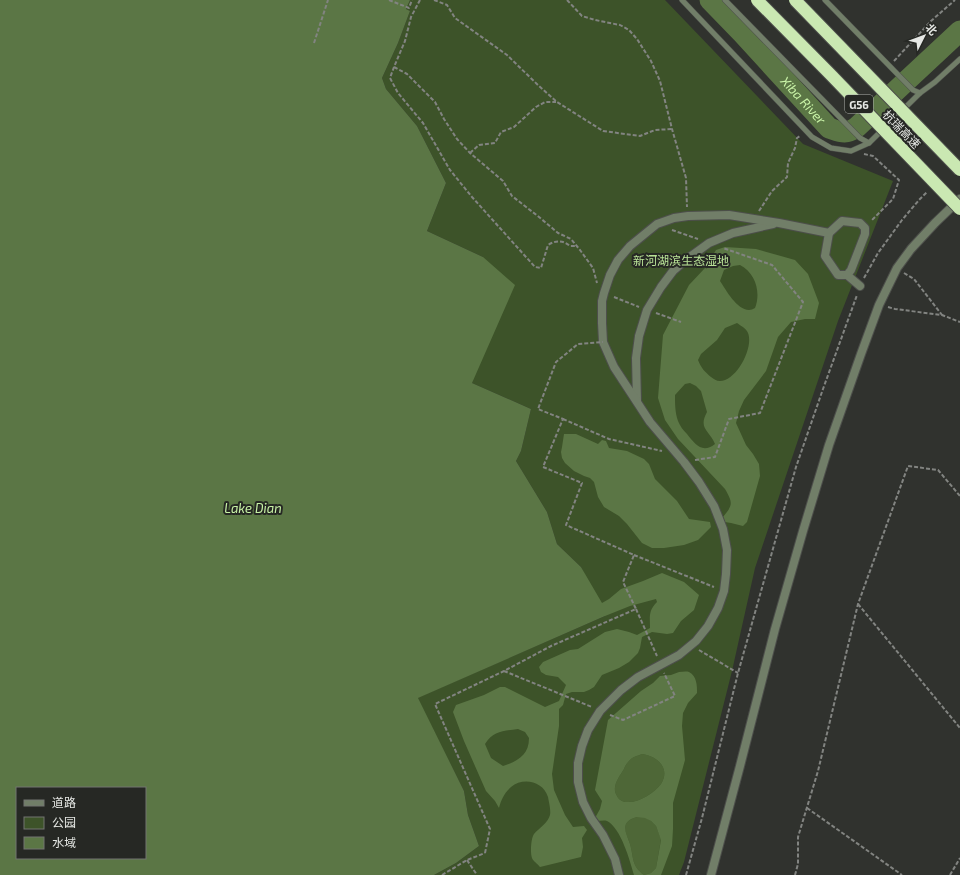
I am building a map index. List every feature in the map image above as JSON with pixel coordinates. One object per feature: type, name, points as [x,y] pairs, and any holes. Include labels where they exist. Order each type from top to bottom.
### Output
[{"type":"highway","name":"杭瑞高速","points":[[757,0],[960,208]]},
{"type":"highway","name":"杭瑞高速","points":[[795,0],[960,170]]},
{"type":"street","points":[[711,875],[775,629],[803,531],[829,445],[879,305],[897,268],[911,249],[960,199]]},
{"type":"street","points":[[619,875],[615,859],[603,835],[591,818],[583,802],[578,782],[578,763],[582,746],[588,730],[600,710],[621,690],[638,677],[680,655],[696,642],[708,626],[718,608],[724,591],[727,550],[723,529],[714,506],[684,462],[650,422],[599,342],[604,293],[610,275],[618,260],[630,246],[657,224],[674,218],[688,216],[729,215],[829,233]]},
{"type":"street","points":[[847,275],[851,270],[865,234],[865,228],[860,224],[842,221],[829,233],[824,256],[838,274],[847,275],[860,286]]},
{"type":"street","points":[[637,402],[636,358],[639,336],[646,310],[660,287],[673,271],[709,243],[733,233],[779,223]]},
{"type":"lane","points":[[682,0],[812,137],[831,148],[851,151],[869,143],[920,93],[935,82],[960,59]]},
{"type":"lane","points":[[725,0],[860,138],[869,143]]},
{"type":"lane","points":[[826,0],[913,90],[920,93]]},
{"type":"path","points":[[314,43],[328,0]]},
{"type":"path","points":[[389,0],[409,8],[412,0]]},
{"type":"path","points":[[420,0],[411,17],[405,41],[390,78],[398,93],[423,123],[450,170],[472,197],[535,267],[541,268],[548,245],[560,241],[565,242],[570,246],[577,246]]},
{"type":"path","points":[[434,0],[447,6],[455,18],[507,55],[557,102],[603,131],[640,136],[655,130],[672,129]]},
{"type":"path","points":[[567,0],[582,16],[620,25],[629,30],[637,39],[651,61],[660,81],[686,178],[688,216]]},
{"type":"path","points":[[890,66],[931,21],[955,0]]},
{"type":"path","points":[[394,67],[407,74],[435,102],[457,139],[470,154],[503,181],[512,196],[558,233],[571,239],[593,268],[597,283],[604,293],[681,322]]},
{"type":"path","points":[[470,154],[479,145],[495,142],[501,132],[514,127],[536,107],[545,102],[557,102]]},
{"type":"path","points":[[766,213],[758,212],[772,191],[787,177],[788,163],[798,138],[806,130]]},
{"type":"path","points":[[851,151],[873,156],[899,180],[893,199],[865,228]]},
{"type":"path","points":[[686,875],[702,818],[738,673],[796,467],[823,389],[860,286],[878,253],[902,220],[929,190]]},
{"type":"path","points":[[657,224],[772,265],[803,302],[760,413],[729,419],[715,457],[684,462]]},
{"type":"path","points":[[897,268],[914,279],[942,315]]},
{"type":"path","points":[[595,289],[600,277]]},
{"type":"path","points":[[879,305],[895,309],[942,315],[960,322]]},
{"type":"path","points":[[594,336],[599,342]]},
{"type":"path","points":[[599,342],[578,344],[556,362],[538,409],[609,438],[662,451],[673,448]]},
{"type":"path","points":[[563,419],[543,467],[582,483],[566,525],[634,555],[724,591]]},
{"type":"path","points":[[795,875],[798,864],[798,837],[818,771],[858,604],[908,466],[938,470],[960,496]]},
{"type":"path","points":[[504,671],[624,720],[675,696],[623,582],[634,555]]},
{"type":"path","points":[[858,604],[960,728]]},
{"type":"path","points":[[442,875],[467,860],[485,853],[490,829],[435,704],[504,671],[550,646],[636,609]]},
{"type":"path","points":[[691,645],[738,673]]},
{"type":"path","points":[[807,808],[902,875]]},
{"type":"path","points":[[950,875],[960,858]]},
{"type":"path","points":[[467,860],[477,875]]},
{"type":"green space","name":"新河湖滨生态湿地","points":[[410,0],[665,0],[803,144],[893,181],[838,321],[755,568],[732,671],[684,862],[679,875],[434,875],[456,863],[479,846],[468,815],[464,791],[417,698],[605,616],[581,567],[557,544],[547,512],[516,461],[521,451],[531,409],[472,383],[483,257],[427,231],[446,183],[417,126],[386,89],[382,78],[398,43],[410,11],[406,9]]},
{"type":"shaded area","points":[[642,754],[653,757],[661,764],[664,778],[661,784],[646,797],[632,802],[623,801],[619,799],[615,793],[616,782],[630,760]]},
{"type":"shaded area","points":[[645,817],[651,821],[656,826],[661,839],[656,868],[651,873],[644,875],[635,864],[625,828],[631,819]]},
{"type":"water","name":"Lake Dian","points":[[0,0],[410,0],[406,9],[410,11],[398,43],[382,78],[386,89],[417,126],[446,183],[427,231],[483,257],[515,285],[472,383],[531,409],[521,451],[516,461],[547,512],[557,544],[581,567],[602,603],[621,589],[662,573],[684,582],[699,595],[694,610],[681,621],[673,633],[667,634],[652,632],[642,637],[638,653],[629,662],[602,675],[594,687],[589,690],[566,694],[563,705],[559,709],[559,726],[552,774],[554,790],[565,815],[573,827],[584,826],[587,830],[582,838],[583,847],[581,857],[540,867],[533,860],[531,856],[531,849],[533,836],[550,815],[548,797],[542,787],[537,784],[532,782],[521,782],[509,789],[502,799],[499,808],[486,791],[453,712],[456,705],[484,695],[500,687],[505,687],[545,707],[559,701],[566,685],[558,677],[546,675],[541,672],[539,667],[543,662],[570,650],[578,649],[605,632],[617,629],[637,635],[650,628],[650,614],[652,608],[657,602],[656,599],[630,606],[605,616],[418,698],[464,791],[468,815],[479,846],[456,863],[434,875],[0,875]],"holes":[[[518,729],[525,732],[529,738],[527,749],[522,756],[503,766],[491,758],[485,744],[492,736],[504,731]]]},
{"type":"water","points":[[725,247],[756,249],[795,260],[808,274],[819,303],[815,319],[805,319],[791,322],[778,337],[766,371],[744,400],[739,411],[736,423],[746,445],[759,464],[760,476],[747,522],[743,526],[725,522],[723,517],[729,510],[731,504],[728,494],[678,439],[665,420],[658,398],[663,335],[689,285],[705,268],[716,250]],"holes":[[[740,265],[750,273],[756,284],[757,302],[755,308],[750,310],[740,307],[720,281],[724,270]],[[737,323],[746,330],[749,339],[746,355],[742,363],[732,376],[726,380],[719,381],[705,372],[698,360],[701,354],[717,340],[725,328]],[[690,383],[701,391],[707,412],[704,426],[715,444],[710,447],[703,448],[696,444],[678,421],[675,395],[685,384]]]},
{"type":"water","points":[[564,434],[576,434],[598,444],[602,440],[606,441],[609,448],[627,451],[644,459],[649,464],[655,479],[677,501],[689,519],[710,522],[711,527],[698,540],[684,545],[652,548],[642,543],[619,516],[604,507],[598,497],[594,482],[590,478],[574,471],[565,463],[561,452]]},
{"type":"water","points":[[679,672],[689,672],[694,676],[697,684],[697,693],[688,703],[683,713],[682,726],[685,760],[673,803],[672,846],[661,875],[644,875],[634,875],[621,837],[617,830],[607,821],[597,821],[595,818],[602,801],[595,790],[608,720],[660,676],[671,675]],"holes":[[[642,754],[653,757],[661,764],[664,778],[661,784],[646,797],[632,802],[623,801],[619,799],[615,793],[616,782],[630,760]],[[637,817],[645,818],[651,821],[656,826],[661,840],[656,868],[651,873],[644,875],[635,864],[625,828],[631,819]]]},
{"type":"waterway","name":"Xiba River","points":[[710,0],[829,128],[843,132],[857,127],[960,31]]}]
